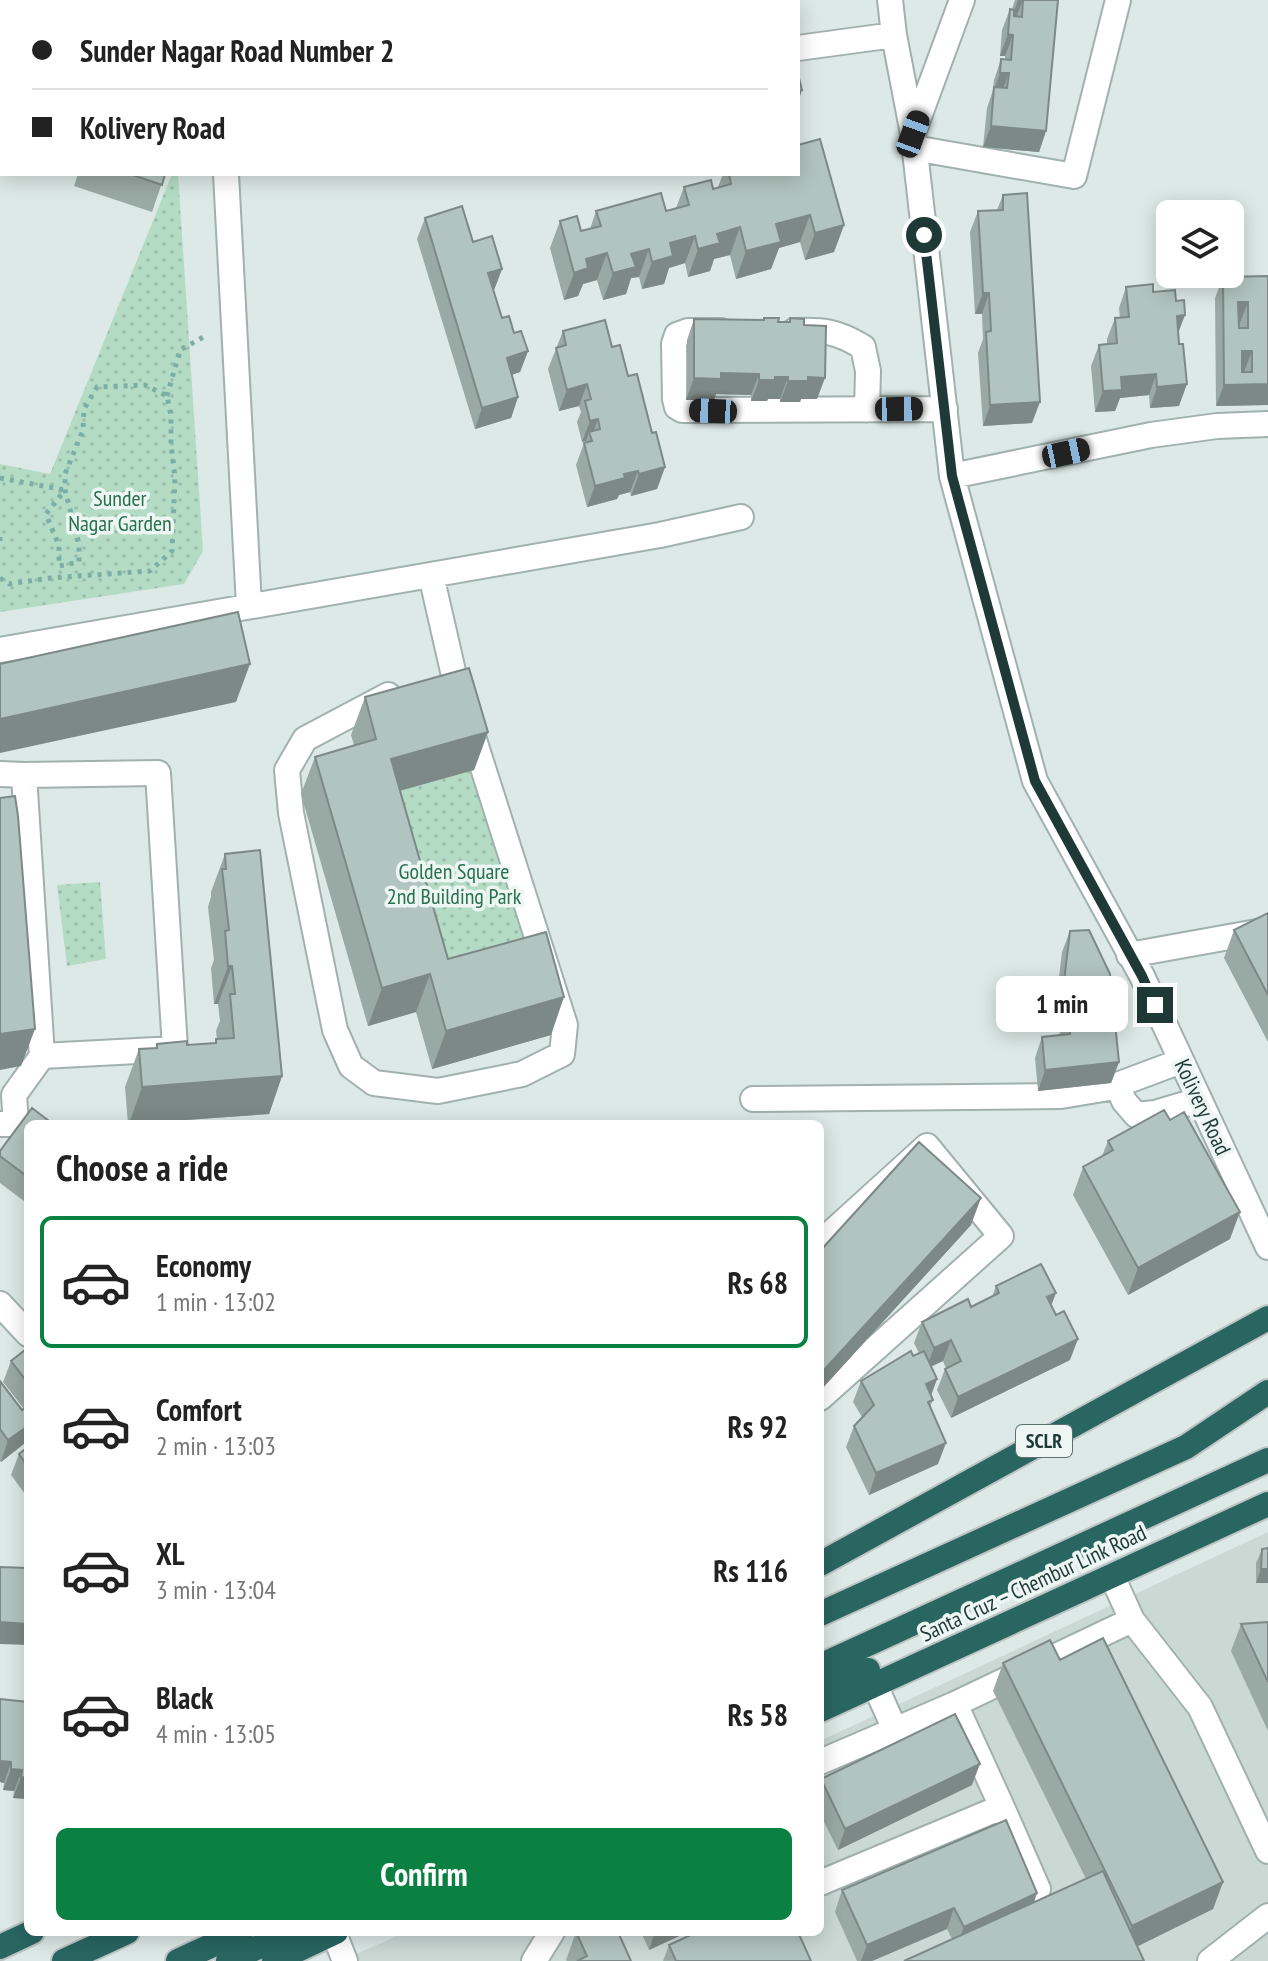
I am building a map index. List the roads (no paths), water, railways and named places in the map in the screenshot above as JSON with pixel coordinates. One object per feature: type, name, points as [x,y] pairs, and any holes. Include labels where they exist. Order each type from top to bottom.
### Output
[{"type":"highway","name":"SCLR","points":[[824,1562],[1268,1318]]},
{"type":"highway","points":[[1186,1447],[1268,1392]]},
{"type":"highway","points":[[824,1612],[1268,1409]]},
{"type":"highway","points":[[824,1664],[1268,1460]]},
{"type":"highway","points":[[824,1689],[1023,1601],[1178,1527],[1185,1498]]},
{"type":"highway","name":"Santa Cruz – Chembur Link Road","points":[[824,1708],[1268,1504]]},
{"type":"highway","points":[[0,1947],[24,1936]]},
{"type":"highway","points":[[64,1961],[118,1936]]},
{"type":"highway","points":[[178,1961],[232,1936]]},
{"type":"highway","points":[[228,1961],[282,1936]]},
{"type":"highway","points":[[274,1961],[327,1936]]},
{"type":"street","name":"Kolivery Road","points":[[890,0],[913,141],[952,476],[1035,781],[1142,976],[1268,1247]]},
{"type":"street","points":[[962,0],[913,141],[1074,176],[1118,0]]},
{"type":"street","points":[[800,48],[894,35]]},
{"type":"street","points":[[226,176],[249,606]]},
{"type":"street","points":[[867,410],[868,371],[863,347],[844,336],[825,330],[688,331],[677,335],[674,344],[675,399],[677,407],[682,410],[713,411],[867,410],[945,409]]},
{"type":"street","points":[[952,476],[1151,435],[1217,426],[1268,424]]},
{"type":"street","points":[[0,650],[660,535],[741,517]]},
{"type":"street","points":[[431,575],[455,680],[565,1025],[562,1054],[522,1074],[438,1091],[374,1083],[351,1066],[335,1030],[291,813],[287,770],[305,739],[388,695],[455,680]]},
{"type":"street","points":[[8,1124],[7,1095],[42,1056],[175,1049],[158,773],[12,774],[42,1056]]},
{"type":"street","points":[[1129,955],[1268,930]]},
{"type":"street","points":[[753,1099],[1061,1096],[1109,1088],[1181,1061]]},
{"type":"street","points":[[1117,1085],[1124,1101],[1136,1115],[1155,1113],[1199,1100]]},
{"type":"street","points":[[824,1239],[927,1146],[1001,1236],[824,1394]]},
{"type":"street","points":[[0,1304],[24,1330]]},
{"type":"street","points":[[1112,1576],[1132,1620],[1200,1707],[1268,1851]]},
{"type":"street","points":[[824,1760],[955,1704],[1132,1620]]},
{"type":"street","points":[[875,1685],[895,1730]]},
{"type":"street","points":[[955,1704],[1038,1889]]},
{"type":"street","points":[[824,1881],[1002,1807]]},
{"type":"street","points":[[1210,1961],[1268,1916]]},
{"type":"street","points":[[336,1936],[345,1961]]},
{"type":"street","points":[[534,1961],[550,1936]]},
{"type":"park label","name":"Sunder Nagar Garden","points":[[120,510]]},
{"type":"park label","name":"Golden Square 2nd Building Park","points":[[454,884]]}]
